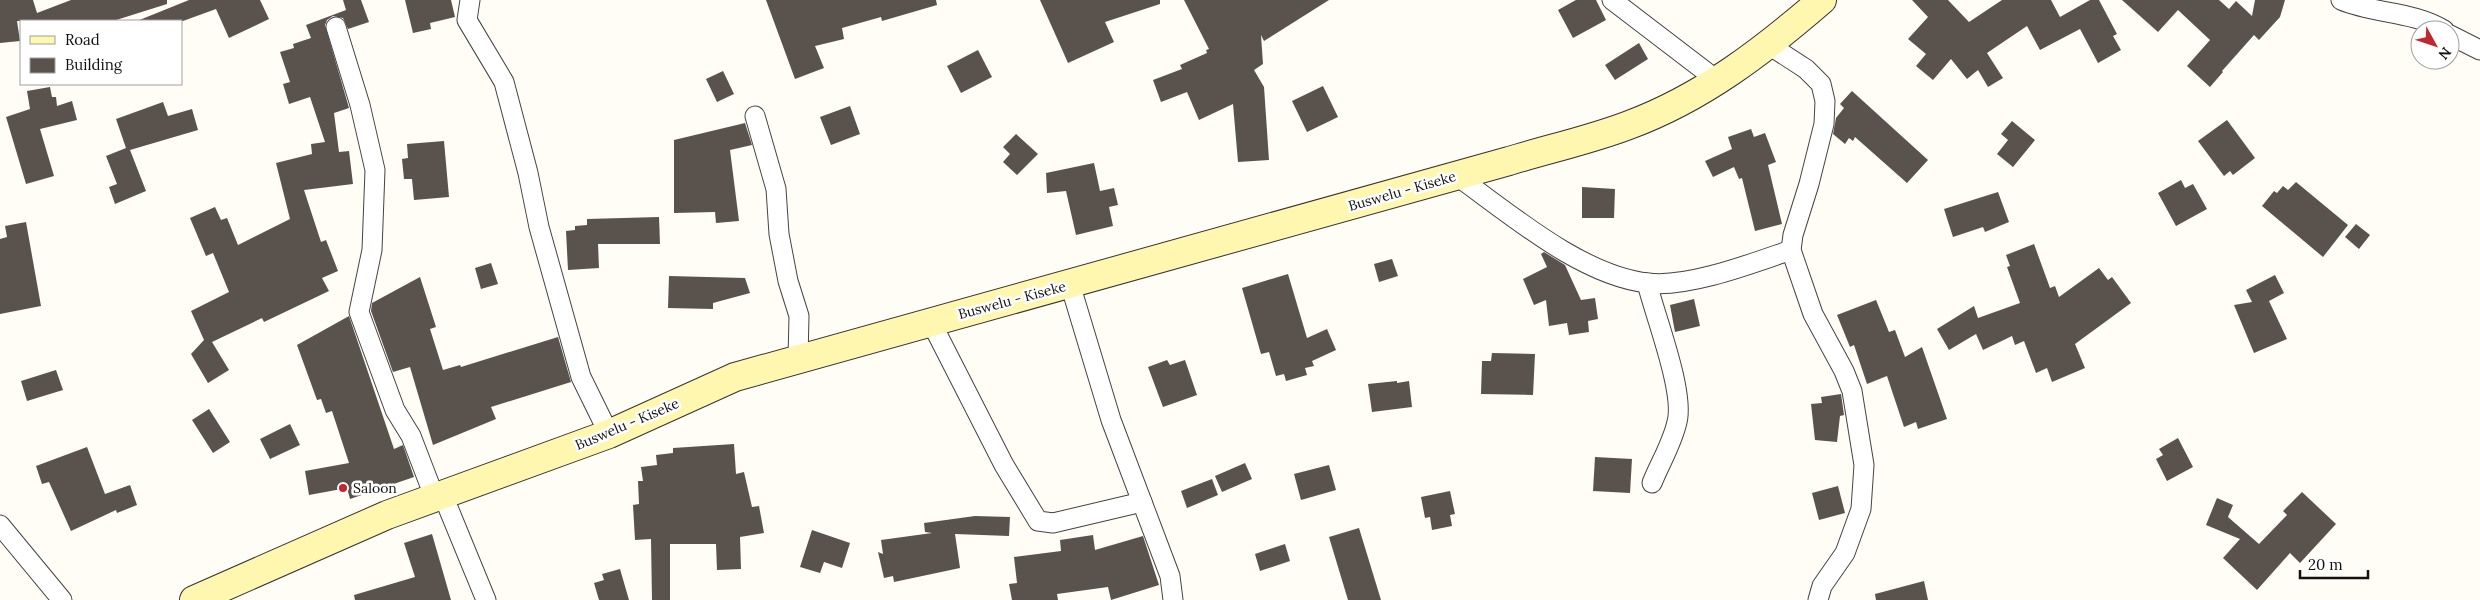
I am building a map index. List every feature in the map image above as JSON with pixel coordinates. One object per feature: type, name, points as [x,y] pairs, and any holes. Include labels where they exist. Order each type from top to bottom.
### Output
[{"type":"main road","name":"Buswelu - Kiseke","points":[[194,600],[438,494],[609,434],[735,377],[1457,176],[1629,125],[1680,102],[1718,81],[1769,46],[1822,0]]},
{"type":"street","points":[[470,0],[467,20],[504,82],[528,172],[539,227],[581,377],[609,434]]},
{"type":"street","points":[[1612,0],[1718,81]]},
{"type":"street","points":[[2341,0],[2422,20]]},
{"type":"street","points":[[336,27],[360,105],[375,170],[372,250],[359,312],[395,410],[411,436],[486,600]]},
{"type":"street","points":[[2460,40],[2480,50]]},
{"type":"street","points":[[1769,46],[1806,70],[1821,84],[1824,101],[1824,124],[1809,184],[1793,235],[1792,250],[1813,314],[1844,371],[1852,391],[1864,466],[1861,509],[1845,553],[1822,586],[1818,600]]},
{"type":"street","points":[[755,116],[776,189],[779,234],[788,281],[799,316],[798,360]]},
{"type":"street","points":[[1457,176],[1536,232],[1584,262],[1603,272],[1647,283],[1672,283],[1725,272],[1792,250]]},
{"type":"street","points":[[1647,283],[1676,388],[1678,420],[1671,442],[1652,483]]},
{"type":"street","points":[[1070,284],[1110,420],[1170,576],[1173,600]]},
{"type":"street","points":[[931,322],[1004,465],[1038,521],[1053,523],[1142,502]]},
{"type":"street","points":[[0,525],[62,600]]},
{"type":"building","points":[[0,0],[33,0],[37,13],[71,0],[167,0],[167,4],[116,20],[20,20],[17,21],[20,41],[0,43]]},
{"type":"building","points":[[189,0],[260,0],[269,19],[229,38],[216,9],[183,21],[139,20]]},
{"type":"building","points":[[343,0],[361,0],[369,22],[348,29],[343,18],[333,16],[327,20],[325,25],[349,108],[334,113],[339,152],[349,151],[353,184],[304,190],[321,242],[326,240],[338,271],[322,278],[329,291],[264,322],[262,318],[212,342],[229,370],[208,383],[191,354],[204,340],[191,311],[229,292],[213,253],[206,256],[190,218],[215,207],[221,220],[227,218],[238,245],[290,219],[276,163],[312,154],[311,144],[325,142],[310,97],[289,104],[283,84],[290,82],[280,52],[294,48],[293,44],[311,38],[306,25],[346,10]]},
{"type":"building","points":[[405,0],[451,0],[455,17],[430,23],[431,29],[413,33]]},
{"type":"building","points":[[766,0],[936,0],[937,5],[882,21],[881,17],[842,28],[844,39],[815,46],[824,68],[795,79]]},
{"type":"building","points":[[1040,0],[1160,0],[1160,4],[1105,22],[1114,42],[1068,63]]},
{"type":"building","points":[[1184,0],[1329,0],[1264,41],[1261,35],[1263,64],[1254,70],[1264,87],[1269,160],[1238,162],[1233,104],[1199,120],[1187,92],[1161,102],[1153,80],[1182,69],[1180,65],[1207,53],[1206,50],[1209,49]]},
{"type":"building","points":[[1576,0],[1596,0],[1606,20],[1573,38],[1558,10]]},
{"type":"building","points":[[1912,0],[1948,0],[1969,22],[2002,0],[2051,0],[2060,17],[2090,0],[2099,0],[2117,34],[2113,36],[2121,50],[2098,63],[2080,29],[2040,50],[2027,26],[1987,53],[2003,78],[1988,87],[1978,70],[1967,79],[1951,59],[1933,80],[1916,66],[1926,54],[1908,39],[1928,17]]},
{"type":"building","points":[[2122,0],[2219,0],[2229,9],[2236,1],[2252,16],[2255,0],[2285,0],[2280,17],[2259,40],[2254,35],[2210,87],[2187,66],[2210,40],[2178,10],[2158,32]]},
{"type":"building","points":[[1639,43],[1648,59],[1615,80],[1605,65]]},
{"type":"building","points":[[978,50],[992,77],[961,93],[947,66]]},
{"type":"building","points":[[723,71],[734,94],[717,102],[706,79]]},
{"type":"building","points":[[1323,86],[1338,117],[1307,132],[1292,101]]},
{"type":"building","points":[[50,87],[52,97],[56,97],[57,106],[72,101],[77,120],[40,129],[54,176],[26,184],[6,117],[30,109],[27,91]]},
{"type":"building","points":[[1852,91],[1928,160],[1907,183],[1855,137],[1853,141],[1849,138],[1845,144],[1833,134],[1836,118],[1844,108],[1840,104]]},
{"type":"building","points":[[163,102],[168,116],[192,109],[198,130],[130,150],[146,191],[115,204],[109,187],[117,184],[106,156],[126,148],[116,119]]},
{"type":"building","points":[[850,106],[860,134],[831,145],[820,117]]},
{"type":"building","points":[[2227,120],[2255,158],[2233,175],[2230,171],[2224,176],[2198,141]]},
{"type":"building","points":[[2012,121],[2035,140],[2013,167],[1997,154],[2008,140],[2001,134]]},
{"type":"building","points":[[745,123],[752,145],[730,150],[739,221],[716,223],[715,212],[674,213],[674,140]]},
{"type":"building","points":[[1751,129],[1754,137],[1765,133],[1776,162],[1768,165],[1782,224],[1755,231],[1742,178],[1739,179],[1734,167],[1713,177],[1705,161],[1732,149],[1728,137]]},
{"type":"building","points":[[1016,134],[1038,154],[1017,175],[1003,162],[1010,154],[1003,147]]},
{"type":"building","points":[[444,141],[449,197],[414,200],[412,179],[404,179],[402,159],[408,158],[407,144]]},
{"type":"building","points":[[1094,163],[1100,191],[1114,188],[1118,205],[1109,207],[1113,226],[1076,235],[1066,191],[1047,193],[1046,173]]},
{"type":"building","points":[[2181,180],[2185,188],[2193,184],[2207,209],[2176,226],[2158,193]]},
{"type":"building","points":[[2296,182],[2348,225],[2323,257],[2262,206],[2274,191],[2277,193],[2283,186],[2288,190]]},
{"type":"building","points":[[1582,187],[1615,189],[1614,218],[1582,218]]},
{"type":"building","points":[[1998,192],[2009,222],[1985,232],[1983,227],[1953,237],[1944,209]]},
{"type":"building","points":[[659,217],[660,244],[598,244],[599,268],[568,270],[566,231],[575,230],[575,226],[587,225],[587,219]]},
{"type":"building","points":[[26,222],[41,306],[0,314],[0,239],[7,237],[5,226]]},
{"type":"building","points":[[2356,224],[2370,235],[2359,249],[2345,237]]},
{"type":"building","points":[[2034,244],[2050,288],[2055,286],[2059,297],[2099,268],[2108,280],[2112,277],[2131,303],[2075,344],[2085,368],[2052,382],[2047,368],[2036,373],[2024,341],[2015,345],[2012,336],[1983,350],[1976,334],[1949,350],[1937,329],[1974,306],[1978,318],[2020,303],[2007,267],[2010,266],[2006,255]]},
{"type":"building","points":[[1544,252],[1565,265],[1581,300],[1595,298],[1598,319],[1588,321],[1589,332],[1569,335],[1567,323],[1549,326],[1546,300],[1534,305],[1523,279],[1547,267],[1541,254]]},
{"type":"building","points":[[1392,259],[1398,276],[1379,282],[1374,264]]},
{"type":"building","points":[[491,263],[498,284],[481,289],[475,268]]},
{"type":"building","points":[[1288,274],[1307,338],[1327,329],[1336,350],[1312,361],[1314,366],[1305,368],[1307,375],[1286,381],[1284,374],[1276,376],[1269,352],[1261,354],[1242,288]]},
{"type":"building","points":[[2275,275],[2284,293],[2269,301],[2287,339],[2254,353],[2234,305],[2252,302],[2246,290]]},
{"type":"building","points":[[669,276],[745,278],[750,293],[713,303],[713,309],[668,308]]},
{"type":"building","points":[[420,277],[436,327],[430,329],[443,370],[460,365],[461,367],[558,337],[571,382],[491,407],[496,419],[433,445],[410,367],[393,372],[371,311],[372,303]]},
{"type":"building","points":[[1694,299],[1700,326],[1675,332],[1670,305]]},
{"type":"building","points":[[1876,300],[1889,332],[1895,330],[1905,357],[1922,347],[1947,419],[1918,429],[1916,422],[1904,427],[1887,376],[1867,384],[1854,345],[1850,347],[1837,315]]},
{"type":"building","points":[[349,316],[394,449],[403,445],[414,477],[350,499],[347,488],[309,495],[305,471],[349,463],[332,411],[326,413],[321,399],[317,400],[297,345]]},
{"type":"building","points":[[1492,353],[1535,354],[1533,395],[1481,394],[1482,361],[1491,361]]},
{"type":"building","points":[[1167,360],[1170,365],[1185,360],[1197,395],[1163,407],[1148,367]]},
{"type":"building","points":[[56,370],[63,390],[27,401],[21,381]]},
{"type":"building","points":[[1397,381],[1397,383],[1409,381],[1412,407],[1372,412],[1368,384]]},
{"type":"building","points":[[1841,394],[1844,415],[1840,416],[1837,442],[1815,440],[1811,404],[1822,403],[1821,397]]},
{"type":"building","points":[[209,409],[230,442],[213,453],[192,420]]},
{"type":"building","points":[[290,424],[300,445],[270,459],[260,439]]},
{"type":"building","points":[[2178,438],[2193,467],[2167,481],[2156,459],[2163,455],[2159,449]]},
{"type":"building","points":[[734,444],[736,474],[744,472],[752,507],[759,506],[764,533],[740,537],[741,569],[717,570],[716,544],[670,544],[670,600],[652,600],[651,539],[635,540],[633,505],[639,504],[638,481],[643,481],[641,467],[657,465],[656,455],[673,453],[673,448]]},
{"type":"building","points":[[87,447],[105,494],[130,485],[137,505],[117,513],[116,510],[71,531],[49,482],[42,484],[36,466]]},
{"type":"building","points":[[1595,457],[1632,459],[1630,493],[1593,491]]},
{"type":"building","points":[[1245,463],[1252,479],[1222,492],[1215,476]]},
{"type":"building","points":[[1329,465],[1336,490],[1301,500],[1294,474]]},
{"type":"building","points":[[1212,479],[1218,495],[1187,508],[1181,491]]},
{"type":"building","points":[[1838,486],[1845,513],[1819,520],[1812,493]]},
{"type":"building","points":[[1450,491],[1455,514],[1450,515],[1452,526],[1432,530],[1430,517],[1425,518],[1421,497]]},
{"type":"building","points":[[2302,492],[2336,524],[2300,563],[2290,553],[2257,590],[2223,558],[2240,539],[2206,525],[2217,498],[2233,505],[2228,517],[2259,544],[2287,515],[2283,511]]},
{"type":"building","points":[[975,516],[1010,517],[1009,536],[955,534],[960,568],[894,582],[893,576],[884,578],[878,552],[883,554],[881,540],[932,533],[925,532],[924,523]]},
{"type":"building","points":[[1359,528],[1381,600],[1348,600],[1329,537]]},
{"type":"building","points":[[812,530],[850,543],[842,568],[824,562],[820,573],[800,567]]},
{"type":"building","points":[[432,534],[451,600],[355,600],[354,595],[415,577],[404,543]]},
{"type":"building","points":[[1093,535],[1095,550],[1143,536],[1159,585],[1111,600],[1108,587],[1057,594],[1058,600],[1012,600],[1009,584],[1017,583],[1014,557],[1061,551],[1060,540]]},
{"type":"building","points":[[1285,544],[1290,561],[1260,571],[1255,554]]},
{"type":"building","points":[[620,569],[629,600],[599,600],[594,583],[604,580],[602,574]]},
{"type":"building","points":[[1924,581],[1928,600],[1876,600],[1875,594]]},
{"type":"place","name":"Saloon","points":[[343,488]]}]
